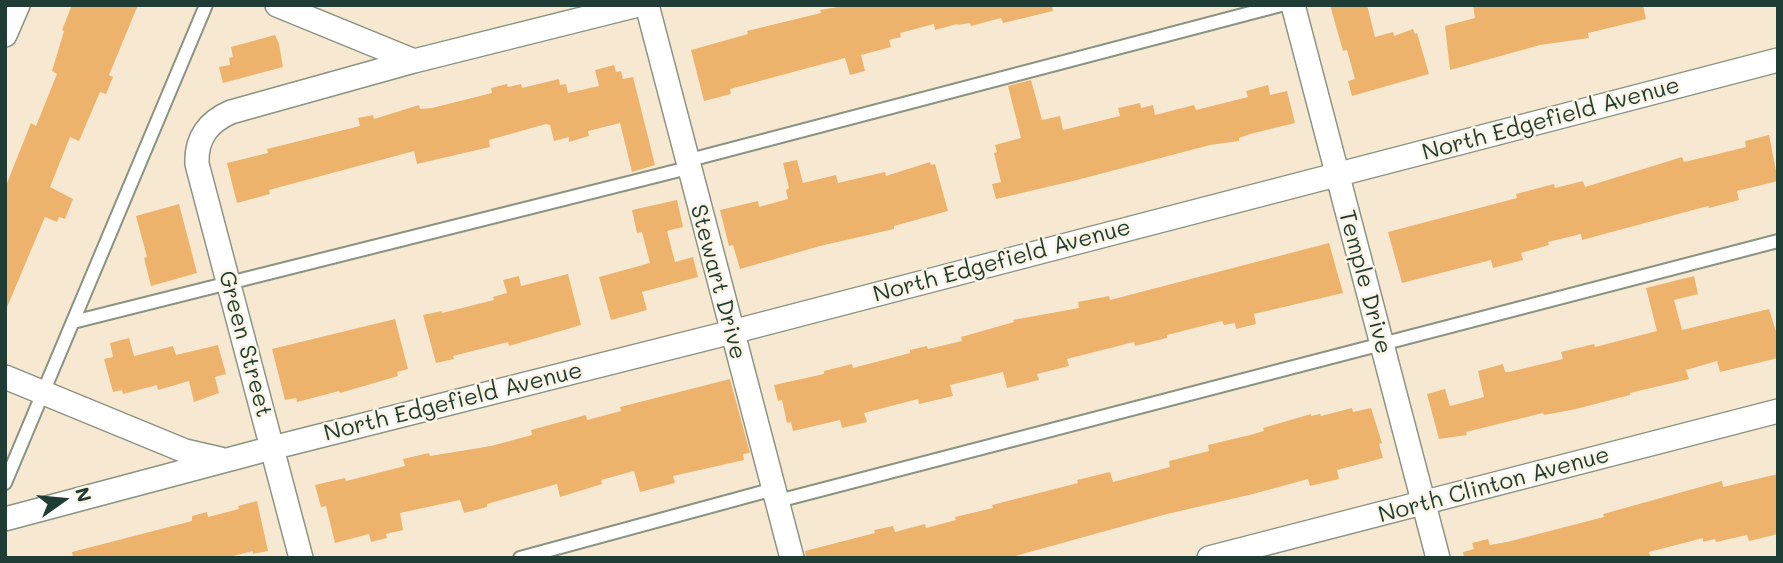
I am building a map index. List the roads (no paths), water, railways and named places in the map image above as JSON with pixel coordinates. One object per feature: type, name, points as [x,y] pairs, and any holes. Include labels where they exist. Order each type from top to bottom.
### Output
[{"type":"street","points":[[5,36],[18,5]]},
{"type":"street","points":[[277,5],[414,61],[638,5]]},
{"type":"street","name":"Stewart Drive","points":[[647,5],[792,558]]},
{"type":"street","name":"Temple Drive","points":[[1293,5],[1438,558]]},
{"type":"street","name":"North Edgefield Avenue","points":[[5,519],[1778,60]]},
{"type":"street","name":"Green Street","points":[[301,558],[197,164],[196,149],[205,131],[216,119],[231,112],[414,61]]},
{"type":"street","name":"North Edgefield Avenue","points":[[5,377],[185,451],[226,460]]},
{"type":"street","name":"North Clinton Avenue","points":[[1209,558],[1778,411]]},
{"type":"lane","points":[[5,484],[206,5]]},
{"type":"lane","points":[[73,322],[687,164],[1281,5]]},
{"type":"lane","points":[[520,558],[1382,344],[1778,241]]}]
